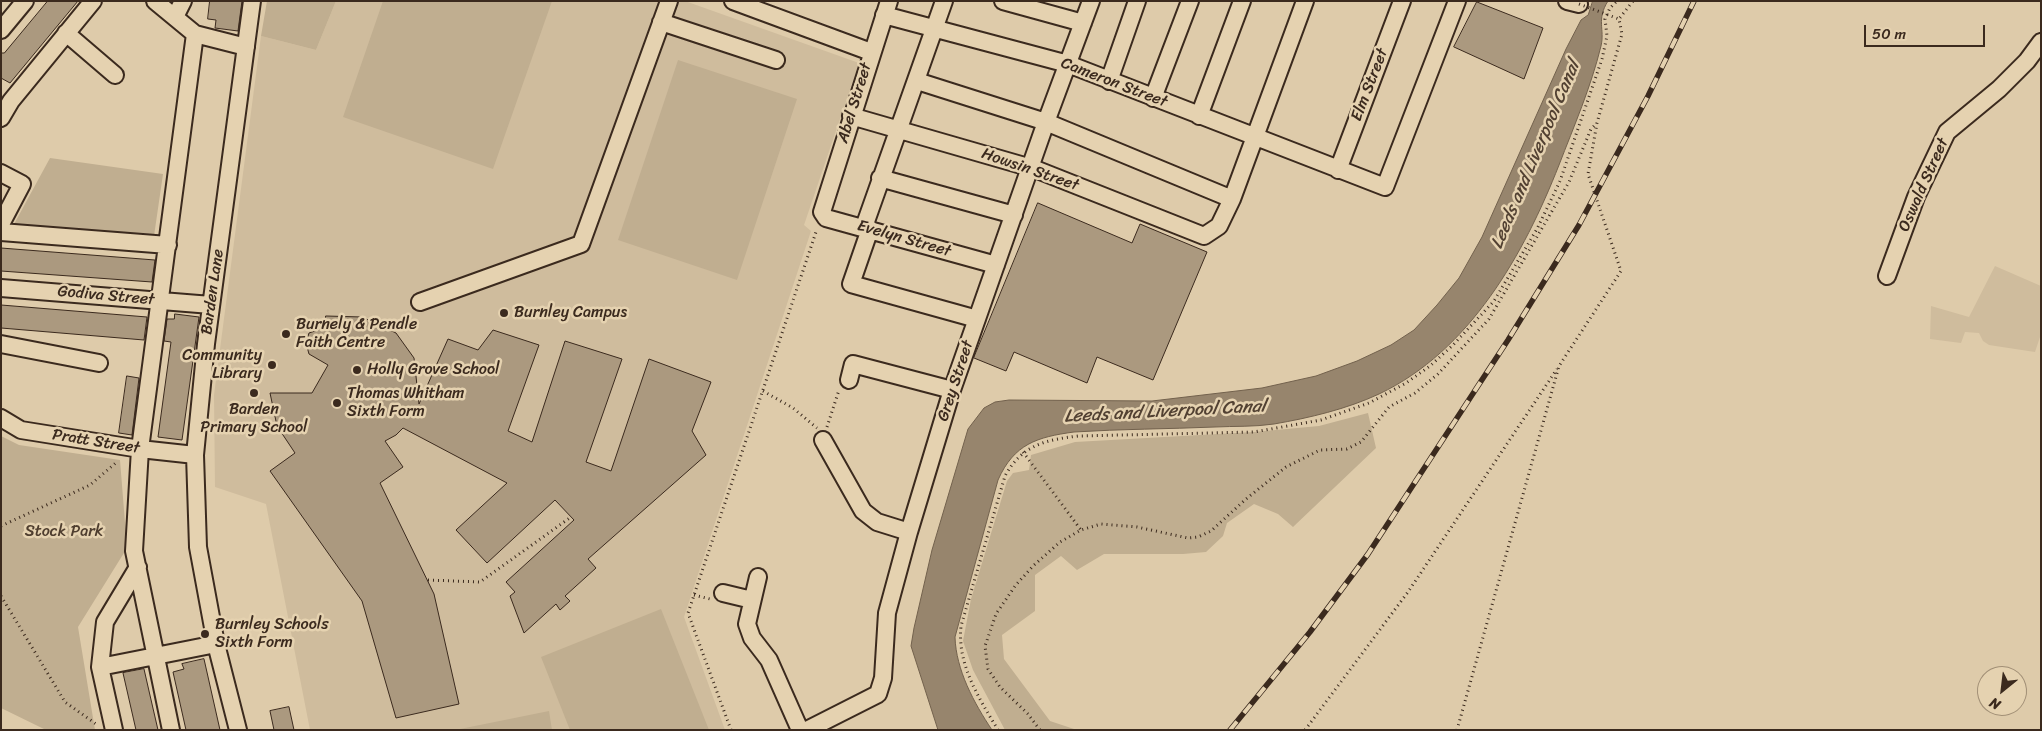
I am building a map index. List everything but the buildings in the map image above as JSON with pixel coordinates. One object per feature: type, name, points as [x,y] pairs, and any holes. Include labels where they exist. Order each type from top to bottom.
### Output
[{"type":"street","points":[[1,30],[25,1]]},
{"type":"street","points":[[1,118],[6,99],[66,33],[92,1]]},
{"type":"street","points":[[155,1],[195,34],[246,47]]},
{"type":"street","points":[[175,18],[183,1]]},
{"type":"street","name":"Barden Lane","points":[[238,730],[216,644],[198,547],[195,454],[211,305],[252,1]]},
{"type":"street","points":[[420,302],[581,244],[669,1]]},
{"type":"street","points":[[944,1],[917,81],[880,178],[852,284],[977,319]]},
{"type":"street","points":[[1003,1],[1083,23]]},
{"type":"street","name":"Grey Street","points":[[806,730],[878,694],[883,678],[887,613],[909,532],[952,390],[1032,168],[1046,122],[1091,1]]},
{"type":"street","points":[[1109,81],[1138,1]]},
{"type":"street","points":[[1153,98],[1190,1]]},
{"type":"street","points":[[1199,116],[1242,1]]},
{"type":"street","points":[[917,81],[1046,122],[1232,199],[1305,1]]},
{"type":"street","name":"Elm Street","points":[[1338,170],[1402,1]]},
{"type":"street","name":"Cameron Street","points":[[887,8],[934,28],[1068,64],[1254,138],[1385,187],[1457,1]]},
{"type":"street","points":[[738,2],[871,52]]},
{"type":"street","name":"Abel Street","points":[[824,210],[851,116],[887,8]]},
{"type":"street","points":[[661,22],[776,60]]},
{"type":"street","points":[[66,33],[115,75]]},
{"type":"street","points":[[172,730],[134,551],[136,448],[161,301],[195,34]]},
{"type":"street","name":"Oswald Street","points":[[1887,276],[1916,196],[1947,132],[1999,89],[2027,61],[2041,42]]},
{"type":"street","name":"Howsin Street","points":[[851,116],[1032,168],[1204,236],[1219,226],[1232,199]]},
{"type":"street","points":[[1,173],[22,184],[1,224]]},
{"type":"street","points":[[880,178],[1014,216]]},
{"type":"street","name":"Evelyn Street","points":[[824,210],[826,218],[996,265]]},
{"type":"street","points":[[1,232],[168,244]]},
{"type":"street","name":"Godiva Street","points":[[1,288],[211,305]]},
{"type":"street","points":[[1,344],[99,363]]},
{"type":"street","points":[[849,380],[854,364],[952,390]]},
{"type":"street","name":"Pratt Street","points":[[1,418],[21,430],[136,448],[195,454]]},
{"type":"street","points":[[823,440],[863,511],[878,522],[909,532]]},
{"type":"street","points":[[114,730],[100,667],[105,622],[138,567]]},
{"type":"street","points":[[758,577],[747,624],[752,638],[769,660],[800,730]]},
{"type":"street","points":[[723,593],[752,600]]},
{"type":"street","points":[[100,667],[216,644]]},
{"type":"path","points":[[998,730],[974,690],[961,653],[960,636],[965,611],[1005,476],[1010,467],[1023,452],[1055,439],[1078,436],[1254,432],[1321,420],[1368,403],[1406,383],[1430,366],[1453,345],[1494,301],[1537,228],[1560,181],[1602,59],[1607,36],[1605,20],[1610,8],[1617,1]]},
{"type":"path","points":[[1619,19],[1634,1]]},
{"type":"path","points":[[1573,3],[1619,19]]},
{"type":"path","points":[[1305,730],[1408,592],[1621,271],[1588,174],[1596,123],[1622,34],[1619,19]]},
{"type":"path","points":[[1040,730],[1028,714],[1000,687],[988,669],[985,646],[996,614],[1014,586],[1060,542],[1081,530],[1101,524],[1137,527],[1188,538],[1198,537],[1211,531],[1246,499],[1286,467],[1320,450],[1347,449],[1362,442],[1389,407],[1414,393],[1438,374],[1489,319],[1555,209],[1569,182],[1591,129],[1596,123]]},
{"type":"path","points":[[731,730],[688,613],[824,210]]},
{"type":"path","points":[[1456,730],[1559,366]]},
{"type":"path","points":[[823,440],[842,378],[849,380]]},
{"type":"path","points":[[763,391],[792,408],[816,427],[823,440]]},
{"type":"path","points":[[1,526],[90,485],[136,448]]},
{"type":"path","points":[[1023,452],[1081,530]]},
{"type":"path","points":[[428,580],[480,582],[571,517]]},
{"type":"path","points":[[1,596],[65,702],[97,724]]},
{"type":"shaded area","name":"Burnley Campus","points":[[336,1],[685,1],[859,63],[804,225],[811,231],[684,617],[725,730],[310,730],[266,504],[215,487],[214,395],[261,36],[316,50]]},
{"type":"shaded area","points":[[1995,266],[2041,286],[2041,334],[2035,352],[1989,345],[1983,341],[1979,333],[1965,332],[1961,343],[1930,339],[1931,306],[1969,317]]},
{"type":"green space","points":[[267,1],[336,1],[316,50],[261,36]]},
{"type":"green space","points":[[383,1],[552,1],[493,169],[343,117]]},
{"type":"green space","points":[[678,60],[797,99],[737,280],[618,240]]},
{"type":"green space","points":[[50,158],[163,174],[154,236],[13,226]]},
{"type":"green space","points":[[1368,413],[1376,448],[1293,527],[1278,514],[1254,504],[1227,523],[1223,536],[1206,552],[1183,554],[1104,554],[1077,570],[1061,556],[1035,575],[1035,611],[1002,635],[1004,659],[1050,721],[1077,730],[1005,730],[973,670],[963,641],[971,599],[1007,481],[1013,473],[1029,470],[1031,455],[1075,442],[1254,432],[1319,426]]},
{"type":"green space","name":"Stock Park","points":[[1,436],[19,445],[120,460],[127,548],[78,627],[95,730],[46,730],[1,708]]},
{"type":"green space","points":[[661,609],[709,730],[570,730],[541,657]]},
{"type":"green space","points":[[549,711],[552,730],[455,730]]},
{"type":"water","name":"Leeds and Liverpool Canal","points":[[1593,1],[1608,1],[1602,14],[1601,46],[1582,106],[1545,199],[1511,265],[1490,297],[1467,326],[1441,353],[1411,375],[1379,394],[1341,409],[1314,416],[1259,426],[1074,432],[1028,444],[1011,458],[998,480],[955,637],[962,674],[979,709],[992,730],[938,730],[911,646],[932,550],[968,429],[984,408],[995,402],[1009,400],[1152,401],[1262,388],[1316,376],[1357,361],[1391,345],[1414,330],[1459,278],[1482,237],[1566,49],[1581,20],[1588,15]]},
{"type":"railway","points":[[1230,730],[1310,632],[1368,554],[1508,340],[1579,225],[1648,96],[1694,1]]},
{"type":"place","name":"Burnley Campus","points":[[504,313]]},
{"type":"place","name":"Burnely & Pendle Faith Centre","points":[[286,334]]},
{"type":"place","name":"Community Library","points":[[272,365]]},
{"type":"place","name":"Holly Grove School","points":[[357,370]]},
{"type":"place","name":"Barden Primary School","points":[[254,393]]},
{"type":"place","name":"Thomas Whitham Sixth Form","points":[[337,403]]},
{"type":"place","name":"Burnley Schools Sixth Form","points":[[205,634]]}]
